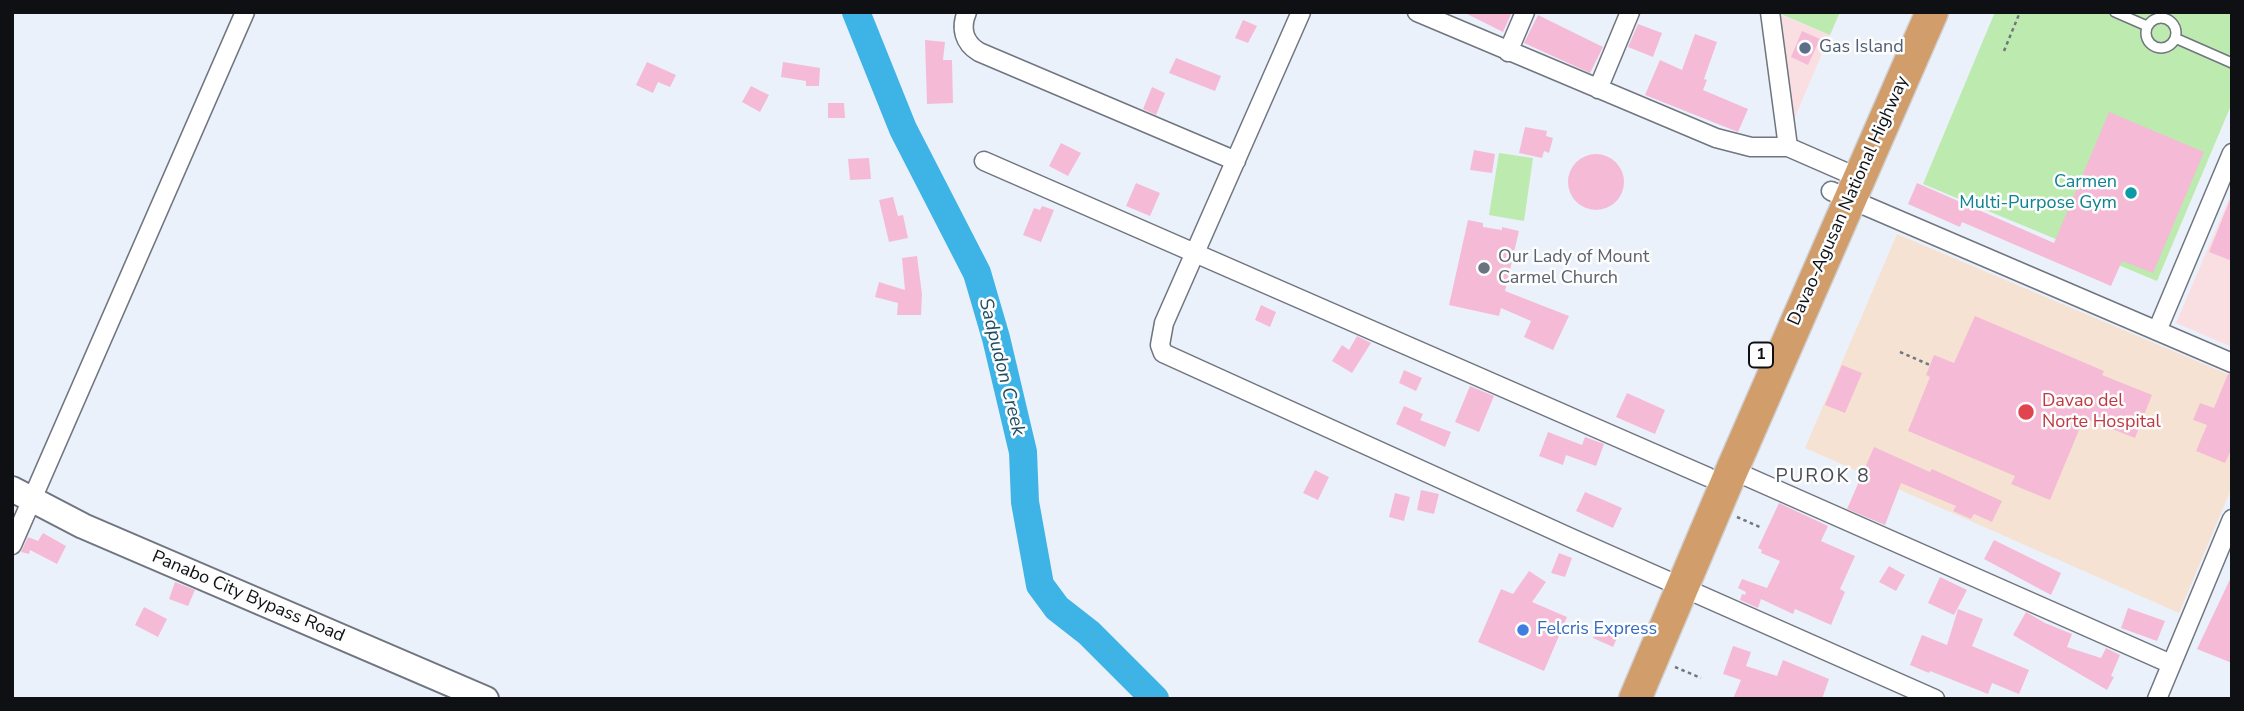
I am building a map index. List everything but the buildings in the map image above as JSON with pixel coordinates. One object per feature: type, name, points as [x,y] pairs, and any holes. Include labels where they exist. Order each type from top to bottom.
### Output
[{"type":"highway","name":"Davao-Agusan National Highway","points":[[1633,684],[1673,583],[1845,184],[1909,12]]},
{"type":"highway","name":"Davao-Agusan National Highway","points":[[1845,184],[1932,12]]},
{"type":"highway","name":"Davao-Agusan National Highway","points":[[1673,583],[1716,508],[1720,474]]},
{"type":"main road","name":"Panabo City Bypass Road","points":[[22,495],[83,526],[486,699]]},
{"type":"street","points":[[12,545],[22,495],[245,12]]},
{"type":"street","points":[[967,12],[963,30],[970,47],[978,52],[1236,161]]},
{"type":"street","points":[[1301,12],[1164,323],[1160,345],[1163,353],[1935,699]]},
{"type":"street","points":[[1508,52],[1525,12]]},
{"type":"street","points":[[1598,89],[1630,12]]},
{"type":"street","points":[[1770,12],[1788,147]]},
{"type":"street","points":[[1422,13],[1508,52],[1734,144],[1751,148],[1788,147],[1845,184],[2157,331],[2232,363]]},
{"type":"street","points":[[2157,331],[2232,153]]},
{"type":"street","points":[[984,161],[1195,253],[2171,664]]},
{"type":"street","points":[[2157,699],[2232,519]]},
{"type":"lane","points":[[2115,12],[2147,26]]},
{"type":"lane","points":[[2164,18],[2173,24],[2175,38],[2166,46],[2155,46],[2147,38],[2147,26],[2154,19],[2164,18]]},
{"type":"lane","points":[[2175,38],[2232,63]]},
{"type":"path","points":[[2004,51],[2021,12]]},
{"type":"path","points":[[1900,352],[1930,365]]},
{"type":"path","points":[[1716,508],[1762,528]]},
{"type":"path","points":[[1633,684],[1701,678]]},
{"type":"shaded area","points":[[1776,13],[1830,35],[1792,124]]},
{"type":"shaded area","points":[[2232,192],[2232,347],[2176,323]]},
{"type":"shaded area","name":"Davao del Norte Hospital","points":[[1897,234],[2232,376],[2232,487],[2179,613],[1805,448]]},
{"type":"green space","points":[[1776,12],[1840,12],[1830,35]]},
{"type":"green space","points":[[1995,12],[2232,12],[2232,103],[2157,281],[1923,184]]},
{"type":"green space","points":[[1499,153],[1533,158],[1524,221],[1489,215]]},
{"type":"waterway","name":"Sadpudon Creek","points":[[856,12],[903,129],[977,273],[996,338],[1023,452],[1025,502],[1040,585],[1057,608],[1089,633],[1155,699]]},
{"type":"place","name":"Gas Island","points":[[1805,48]]},
{"type":"place","name":"Carmen Multi-Purpose Gym","points":[[2131,193]]},
{"type":"place","name":"Our Lady of Mount Carmel Church","points":[[1484,268]]},
{"type":"place","name":"Davao del Norte Hospital","points":[[2026,412]]},
{"type":"place","name":"Felcris Express","points":[[1523,630]]},
{"type":"district","name":"PUROK 8","points":[[1823,477]]}]
